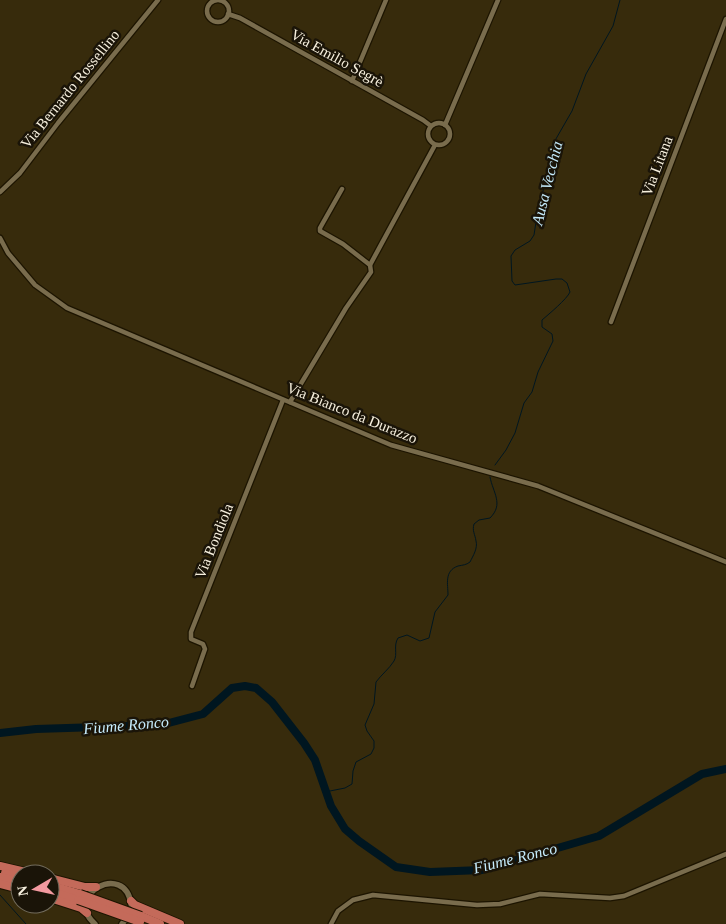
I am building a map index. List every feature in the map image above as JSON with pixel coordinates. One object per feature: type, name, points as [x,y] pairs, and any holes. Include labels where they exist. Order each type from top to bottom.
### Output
[{"type":"highway","points":[[60,881],[85,887],[96,887]]},
{"type":"highway","points":[[60,889],[142,921],[160,924]]},
{"type":"highway","points":[[60,893],[79,897]]},
{"type":"highway","points":[[60,901],[81,908],[87,913]]},
{"type":"highway","points":[[131,901],[135,905],[180,924]]},
{"type":"street","name":"Via Bernardo Rossellino","points":[[0,192],[20,173],[158,0]]},
{"type":"street","points":[[217,0],[226,4],[228,14],[222,21],[215,22],[207,12],[208,6],[217,0]]},
{"type":"street","points":[[352,81],[386,0]]},
{"type":"street","points":[[445,125],[498,0]]},
{"type":"street","name":"Via Emilio Segrè","points":[[228,14],[240,18],[431,126]]},
{"type":"street","name":"Via Litana","points":[[612,322],[726,18]]},
{"type":"street","points":[[439,123],[445,125],[450,131],[449,140],[444,144],[435,145],[428,136],[431,126],[439,123]]},
{"type":"street","points":[[290,402],[341,316],[371,272],[370,265],[435,145]]},
{"type":"street","points":[[342,189],[320,228],[320,232],[343,244],[370,265]]},
{"type":"street","name":"Via Bianco da Durazzo","points":[[0,238],[8,253],[35,285],[67,308],[391,445],[538,486],[726,562]]},
{"type":"street","name":"Via Bondiola","points":[[192,686],[205,649],[203,644],[191,639],[191,632],[283,400]]},
{"type":"street","points":[[331,924],[338,911],[353,900],[373,894],[476,905],[500,904],[540,894],[610,898],[624,896],[726,854]]},
{"type":"street","points":[[95,924],[87,913],[87,899],[96,887],[108,883],[120,886],[129,895],[131,901],[130,914],[122,924]]},
{"type":"waterway","name":"Ausa Vecchia","points":[[495,465],[515,433],[524,403],[532,392],[538,372],[553,341],[552,334],[542,327],[542,320],[570,292],[567,283],[562,279],[515,285],[512,281],[511,256],[515,250],[530,241],[534,235],[553,144],[572,111],[586,74],[613,26],[620,0]]},
{"type":"waterway","name":"Ausa Vecchia","points":[[325,792],[345,788],[352,784],[356,762],[371,754],[374,748],[374,741],[365,725],[374,704],[376,682],[394,661],[398,638],[407,635],[420,641],[429,638],[435,612],[448,595],[447,582],[449,574],[454,568],[470,562],[475,552],[474,524],[479,520],[490,518],[496,508],[497,503],[490,477]]},
{"type":"waterway","name":"Fiume Ronco","points":[[0,733],[36,729],[161,725],[203,714],[232,688],[245,686],[256,688],[272,702],[315,760],[331,806],[345,829],[396,867],[430,872],[482,870],[599,836],[702,774],[726,769]]},
{"type":"waterway","points":[[0,895],[26,924]]}]
